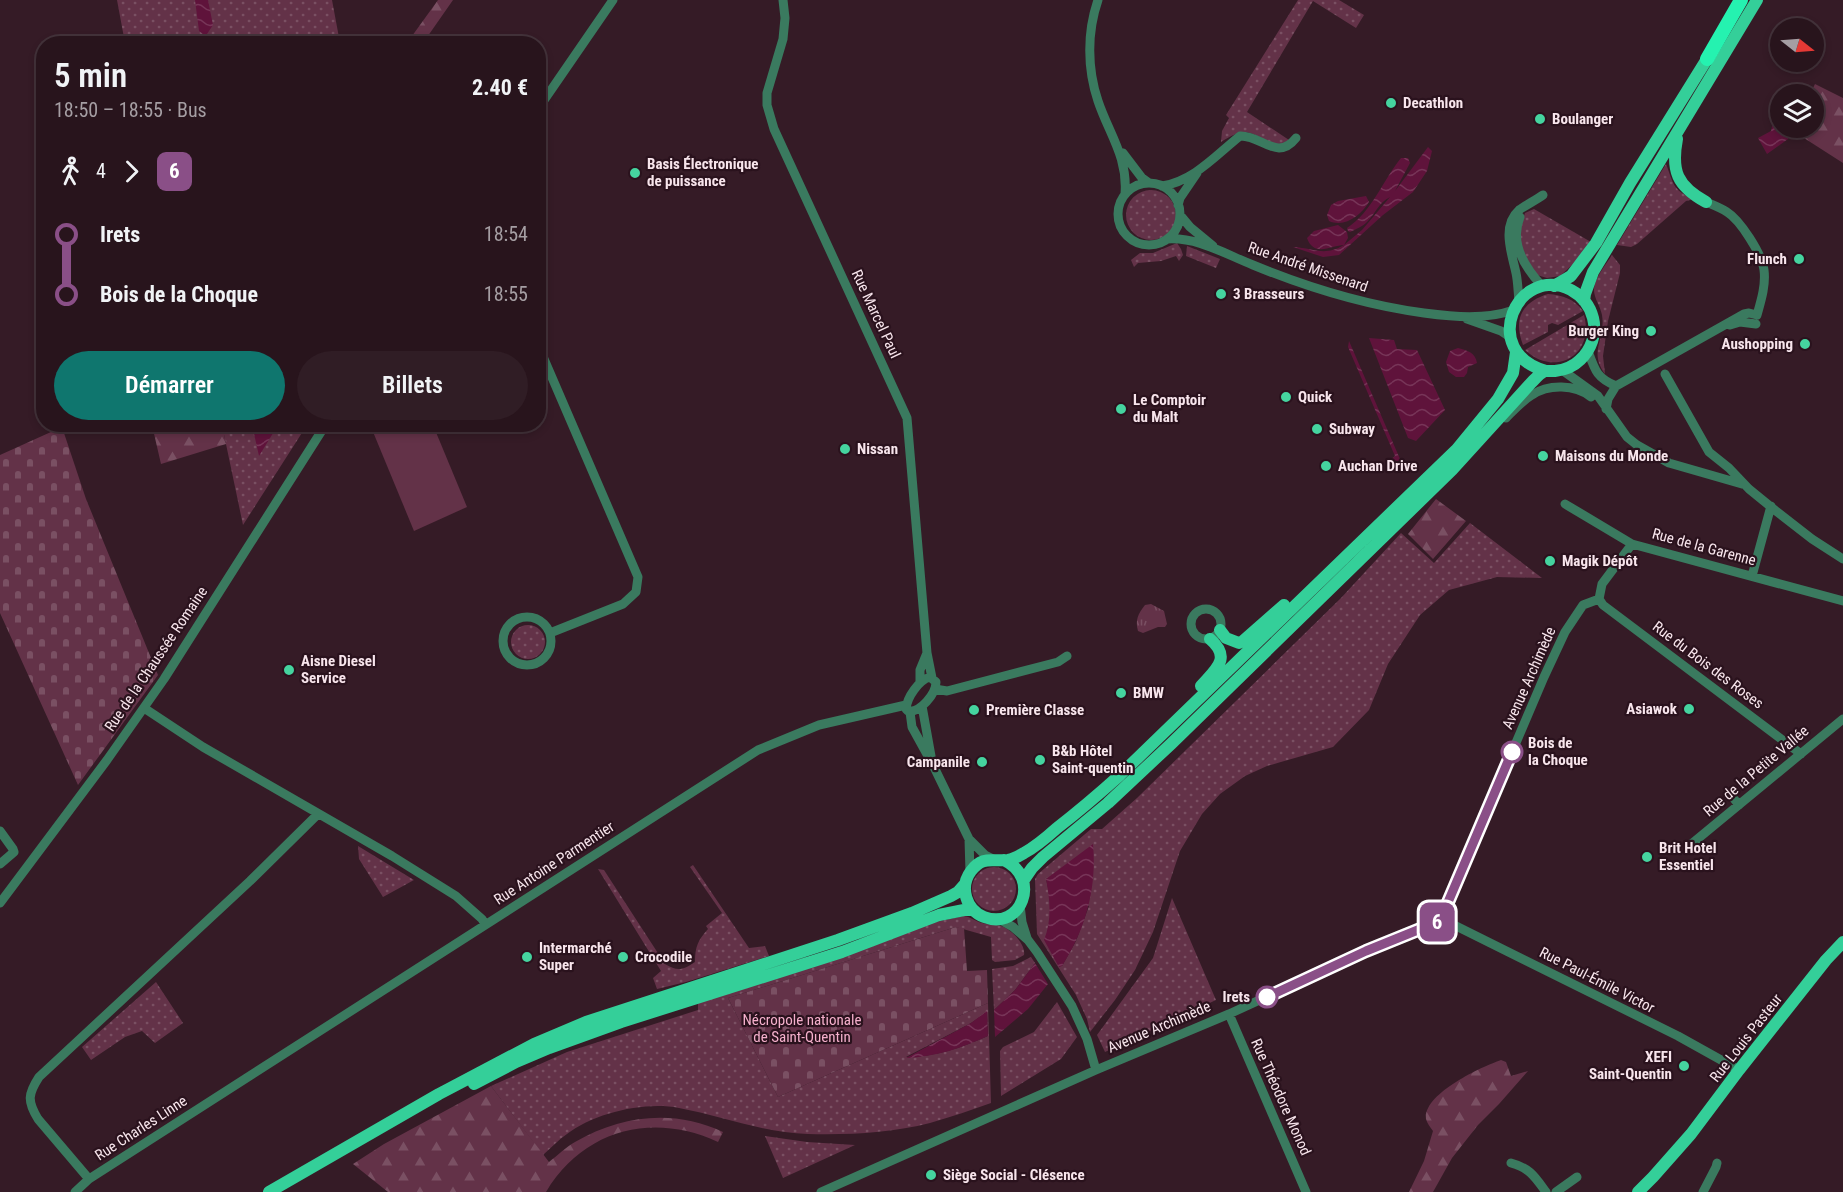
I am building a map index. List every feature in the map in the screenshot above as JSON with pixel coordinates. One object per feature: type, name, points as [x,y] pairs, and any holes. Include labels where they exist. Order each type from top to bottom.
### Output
[{"type":"highway","points":[[1707,59],[1741,0]]},
{"type":"main road","points":[[1584,301],[1587,285],[1601,246],[1678,130],[1757,0]]},
{"type":"main road","points":[[1610,231],[1630,183],[1707,59]]},
{"type":"main road","points":[[1678,130],[1674,162],[1677,175],[1684,187],[1706,202]]},
{"type":"main road","points":[[1549,286],[1574,292],[1589,308],[1594,326],[1592,343],[1588,351],[1574,365],[1562,370],[1546,371],[1531,366],[1516,352],[1510,337],[1510,318],[1516,305],[1530,292],[1571,276],[1601,246]]},
{"type":"main road","points":[[269,1192],[484,1069],[543,1040],[586,1022],[902,917],[958,892],[976,865],[984,861],[1011,860],[1034,847],[1120,775],[1442,464],[1478,426],[1498,399],[1510,379],[1516,352]]},
{"type":"main road","points":[[1023,881],[1043,857],[1108,803],[1171,744],[1482,439],[1531,383],[1546,371]]},
{"type":"main road","points":[[1120,775],[1217,668],[1222,654],[1216,644],[1215,634],[1239,643],[1243,641],[1370,532]]},
{"type":"main road","points":[[968,878],[967,900],[973,910],[985,918],[999,919],[1014,912],[1020,905],[1024,893],[1023,881],[1016,868],[998,860]]},
{"type":"main road","points":[[285,1192],[449,1097],[516,1062],[549,1048],[621,1022],[842,952],[939,915],[973,910]]},
{"type":"main road","name":"Rue Louis Pasteur","points":[[1638,1192],[1675,1153],[1738,1070],[1843,942]]},
{"type":"main road","points":[[275,1192],[299,1178],[303,1172]]},
{"type":"street","points":[[546,97],[613,0]]},
{"type":"street","name":"Rue Marcel Paul","points":[[783,0],[785,18],[783,39],[767,93],[766,105],[774,129],[907,418],[927,653]]},
{"type":"street","points":[[1098,0],[1091,27],[1090,71],[1098,101],[1118,148],[1124,170],[1125,194]]},
{"type":"street","points":[[1162,186],[1173,195],[1178,204],[1180,216],[1178,225],[1167,239],[1159,243],[1143,245],[1131,240],[1124,234],[1119,223],[1118,207],[1125,194],[1140,184],[1149,183],[1162,186],[1197,172],[1240,136],[1248,136],[1276,148],[1291,145],[1296,138]]},
{"type":"street","points":[[1118,148],[1142,178],[1149,183]]},
{"type":"street","points":[[1178,204],[1197,172]]},
{"type":"street","points":[[1516,305],[1517,276],[1509,243],[1510,228],[1520,209],[1543,195]]},
{"type":"street","points":[[1706,202],[1728,212],[1734,218],[1746,233],[1764,267],[1763,292],[1756,320]]},
{"type":"street","points":[[1527,206],[1516,229],[1519,251],[1525,264],[1549,286]]},
{"type":"street","name":"Rue André Missenard","points":[[1180,216],[1217,249]]},
{"type":"street","name":"Rue André Missenard","points":[[1167,239],[1184,239],[1217,249],[1330,294],[1390,309],[1462,317],[1487,316],[1516,305]]},
{"type":"street","points":[[1606,409],[1608,399],[1616,386],[1744,314],[1749,313],[1756,320]]},
{"type":"street","name":"Rue André Missenard","points":[[1462,317],[1501,331],[1510,337]]},
{"type":"street","points":[[1665,374],[1666,367],[1672,360],[1719,335],[1730,325],[1756,320]]},
{"type":"street","points":[[1588,351],[1593,367],[1601,379],[1616,386]]},
{"type":"street","points":[[546,364],[638,577],[636,592],[623,604],[550,633]]},
{"type":"street","points":[[1649,369],[1665,374],[1709,452],[1745,485],[1812,539],[1843,559]]},
{"type":"street","points":[[1562,370],[1598,396],[1627,437],[1653,454],[1669,463],[1745,485]]},
{"type":"street","points":[[1482,439],[1532,394],[1552,387],[1565,387],[1587,393],[1606,409]]},
{"type":"street","name":"Rue de la Chaussée Romaine","points":[[0,903],[144,708],[321,432]]},
{"type":"street","name":"Rue de la Garenne","points":[[1565,504],[1632,544],[1843,601]]},
{"type":"street","points":[[1752,576],[1771,506]]},
{"type":"street","points":[[1599,599],[1602,584],[1632,544]]},
{"type":"street","name":"Rue du Bois des Roses","points":[[1599,599],[1603,605],[1801,754]]},
{"type":"street","name":"Avenue Archimède","points":[[821,1192],[1096,1070],[1229,1014],[1366,951],[1440,921],[1544,676],[1565,632],[1583,605],[1599,599]]},
{"type":"street","points":[[532,617],[546,626],[550,633],[552,641],[550,649],[541,662],[533,665],[525,666],[511,660],[503,646],[505,631],[516,619],[532,617]]},
{"type":"street","points":[[927,653],[932,678],[936,682],[935,689],[922,706],[934,767]]},
{"type":"street","points":[[920,683],[920,670],[927,653]]},
{"type":"street","points":[[935,689],[947,691],[1058,662],[1067,656]]},
{"type":"street","points":[[932,678],[924,679],[908,699],[912,727],[969,839],[986,855],[998,860]]},
{"type":"street","name":"Rue Antoine Parmentier","points":[[144,708],[203,747],[392,856],[456,896],[485,924],[767,746],[819,725],[908,709],[916,711],[922,706]]},
{"type":"street","name":"Rue de la Petite Vallée","points":[[1689,846],[1843,719]]},
{"type":"street","points":[[1730,794],[1739,805]]},
{"type":"street","name":"Rue Charles Linne","points":[[318,814],[250,881],[39,1077],[30,1091],[32,1108],[38,1119],[89,1179],[485,924]]},
{"type":"street","points":[[0,831],[14,852],[0,864]]},
{"type":"street","points":[[968,878],[969,839]]},
{"type":"street","points":[[1020,905],[1022,922],[1028,940]]},
{"type":"street","points":[[999,919],[1028,940],[1072,1006],[1087,1039],[1096,1070]]},
{"type":"street","name":"Rue Paul-Émile Victor","points":[[1440,921],[1446,921],[1678,1036],[1738,1070]]},
{"type":"street","name":"Rue Théodore Monod","points":[[1229,1014],[1306,1192]]},
{"type":"street","points":[[1511,1163],[1530,1171],[1546,1192]]},
{"type":"street","points":[[1702,1192],[1717,1163]]},
{"type":"street","points":[[1556,1192],[1577,1177]]},
{"type":"street","points":[[75,1192],[89,1179]]},
{"type":"green space","points":[[117,0],[332,0],[339,36],[124,36]]},
{"type":"green space","points":[[438,0],[453,0],[428,36],[412,36]]},
{"type":"green space","points":[[1298,0],[1339,0],[1364,15],[1356,28],[1313,1],[1247,112],[1289,140],[1280,145],[1246,132],[1231,136],[1221,142],[1222,131],[1229,118],[1226,115]]},
{"type":"green space","points":[[1824,88],[1843,98],[1843,163],[1804,138],[1824,138]]},
{"type":"green space","points":[[1666,164],[1681,193],[1694,199],[1686,201],[1637,244],[1631,247],[1617,245]]},
{"type":"green space","points":[[1156,190],[1169,197],[1175,205],[1175,225],[1169,233],[1161,239],[1146,240],[1133,233],[1127,225],[1126,210],[1133,197],[1141,191]]},
{"type":"green space","points":[[1534,209],[1591,242],[1560,276],[1547,278],[1537,275],[1526,262],[1518,232],[1525,213]]},
{"type":"green space","points":[[1177,243],[1183,255],[1179,261],[1176,256],[1161,261],[1138,263],[1134,267],[1131,260],[1140,253],[1153,253]]},
{"type":"green space","points":[[1187,246],[1220,259],[1216,268],[1186,256]]},
{"type":"green space","points":[[1612,255],[1620,265],[1620,273],[1608,321],[1603,356],[1605,374],[1598,359],[1603,324],[1594,288]]},
{"type":"green space","points":[[1548,294],[1568,298],[1583,311],[1558,325],[1552,323],[1548,325],[1548,332],[1523,345],[1519,327],[1522,313],[1532,302]]},
{"type":"green space","points":[[1584,315],[1586,329],[1584,341],[1570,358],[1560,362],[1548,362],[1525,350]]},
{"type":"green space","points":[[51,432],[64,432],[86,499],[158,675],[78,785],[0,613],[0,455]]},
{"type":"green space","points":[[154,432],[223,432],[226,444],[161,464]]},
{"type":"green space","points":[[223,432],[303,432],[243,525]]},
{"type":"green space","points":[[373,432],[436,432],[467,507],[414,531]]},
{"type":"green space","points":[[1436,499],[1466,521],[1433,559],[1408,534]]},
{"type":"green space","points":[[1470,523],[1542,578],[1497,577],[1449,590],[1420,615],[1388,664],[1369,710],[1333,747],[1267,766],[1245,776],[1220,794],[1202,814],[1180,851],[1153,932],[1135,970],[1090,1032],[1076,995],[1037,934],[1035,879],[1038,874],[1091,829],[1102,829],[1137,798],[1341,598],[1401,533],[1434,563]],"holes":[[[1046,878],[1089,906],[1076,941],[1062,966],[1059,966],[1052,949],[1050,897]]]},
{"type":"green space","points":[[1151,604],[1164,611],[1167,624],[1165,627],[1158,627],[1143,633],[1138,631],[1138,617],[1145,605]]},
{"type":"green space","points":[[528,625],[540,630],[545,642],[540,654],[528,659],[516,654],[511,642],[516,630]]},
{"type":"green space","points":[[358,846],[414,880],[383,897],[359,859]]},
{"type":"green space","points":[[693,865],[749,948],[765,946],[769,956],[657,989],[653,978],[661,971],[598,869],[604,870],[665,964],[680,969],[695,962],[698,944],[708,929],[706,926],[722,913],[690,867]]},
{"type":"green space","points":[[994,867],[1009,874],[1016,889],[1009,904],[994,911],[979,904],[972,889],[979,874]]},
{"type":"green space","points":[[1172,898],[1216,1000],[1105,1052],[1097,1035],[1153,958]]},
{"type":"green space","points":[[964,916],[984,924],[1001,926],[1017,938],[1023,946],[1024,955],[1015,960],[995,962],[992,960],[991,937],[956,927],[728,998],[778,1097],[988,1003],[991,1103],[930,1123],[870,1133],[839,1134],[775,1131],[695,1111],[651,1106],[620,1110],[591,1120],[561,1139],[543,1155],[491,1086],[567,1052],[698,1010],[698,1003],[935,922]],"holes":[[[987,1012],[988,1036],[948,1051],[906,1057],[971,1023]]]},
{"type":"green space","name":"Nécropole nationale de Saint-Quentin","points":[[956,927],[964,928],[967,971],[987,970],[988,1003],[778,1097],[728,998]]},
{"type":"green space","points":[[1031,957],[1035,963],[1015,990],[994,1010],[992,969],[1013,966]]},
{"type":"green space","points":[[156,982],[183,1023],[155,1043],[142,1031],[125,1037],[91,1060],[82,1047]]},
{"type":"green space","points":[[1057,1002],[1077,1037],[1061,1059],[1001,1096],[1000,1051],[1003,1047],[1034,1032]]},
{"type":"green space","points":[[1501,1060],[1506,1062],[1511,1076],[1528,1071],[1478,1125],[1452,1158],[1433,1192],[1409,1192],[1424,1161],[1433,1131],[1426,1119],[1434,1100],[1443,1091],[1468,1075]]},
{"type":"green space","points":[[491,1086],[549,1162],[572,1144],[593,1133],[630,1121],[648,1118],[686,1120],[723,1132],[718,1142],[694,1133],[669,1128],[645,1128],[622,1132],[580,1153],[546,1192],[388,1192],[353,1164],[384,1144]]},
{"type":"green space","points":[[765,1136],[807,1142],[855,1145],[783,1178]]},
{"type":"water","points":[[195,0],[208,0],[213,25],[207,34],[199,31]]},
{"type":"water","points":[[1770,132],[1770,138],[1788,139],[1767,154],[1758,138]]},
{"type":"water","points":[[1428,147],[1432,151],[1427,171],[1413,192],[1383,215],[1339,255],[1323,257],[1293,247],[1331,251],[1344,245],[1362,230],[1390,197],[1365,224],[1348,231],[1347,228],[1370,205],[1401,158],[1408,158],[1410,163],[1395,191]]},
{"type":"water","points":[[1366,196],[1369,202],[1352,219],[1341,223],[1329,221],[1327,215],[1331,205],[1338,201]]},
{"type":"water","points":[[1338,225],[1347,232],[1348,238],[1344,245],[1319,249],[1314,248],[1307,238],[1314,231]]},
{"type":"water","points":[[1369,338],[1394,340],[1397,349],[1417,350],[1445,410],[1416,441],[1408,438]]},
{"type":"water","points":[[1349,341],[1403,466],[1387,463],[1395,456],[1348,347]]},
{"type":"water","points":[[1458,348],[1473,354],[1477,363],[1468,367],[1464,377],[1456,377],[1449,372],[1446,362],[1450,351]]},
{"type":"water","points":[[254,432],[274,432],[259,456]]},
{"type":"water","points":[[1093,844],[1093,876],[1088,907],[1078,937],[1062,966],[1059,967],[1044,940],[1050,910],[1046,879]]},
{"type":"water","points":[[1035,963],[1048,984],[1028,1009],[995,1037],[994,1010],[1015,990]]},
{"type":"water","points":[[987,1011],[988,1036],[948,1051],[906,1058],[971,1023]]},
{"type":"bus line","name":"6","points":[[1267,997],[1366,951],[1440,921],[1512,752]]},
{"type":"place","name":"Decathlon","points":[[1391,103]]},
{"type":"place","name":"Boulanger","points":[[1540,119]]},
{"type":"place","name":"Basis Électronique de puissance","points":[[635,173]]},
{"type":"place","name":"Flunch","points":[[1799,259]]},
{"type":"place","name":"3 Brasseurs","points":[[1221,294]]},
{"type":"place","name":"Burger King","points":[[1651,331]]},
{"type":"place","name":"Aushopping","points":[[1805,344]]},
{"type":"place","name":"Quick","points":[[1286,397]]},
{"type":"place","name":"Le Comptoir du Malt","points":[[1121,409]]},
{"type":"place","name":"Subway","points":[[1317,429]]},
{"type":"place","name":"Nissan","points":[[845,449]]},
{"type":"place","name":"Maisons du Monde","points":[[1543,456]]},
{"type":"place","name":"Auchan Drive","points":[[1326,466]]},
{"type":"place","name":"Magik Dépôt","points":[[1550,561]]},
{"type":"place","name":"Aisne Diesel Service","points":[[289,670]]},
{"type":"place","name":"BMW","points":[[1121,693]]},
{"type":"place","name":"Asiawok","points":[[1689,709]]},
{"type":"place","name":"Première Classe","points":[[974,710]]},
{"type":"place","name":"Bois de la Choque","points":[[1512,752]]},
{"type":"place","name":"B&b Hôtel Saint-quentin","points":[[1040,760]]},
{"type":"place","name":"Campanile","points":[[982,762]]},
{"type":"place","name":"Brit Hotel Essentiel","points":[[1647,857]]},
{"type":"place","name":"Intermarché Super","points":[[527,957]]},
{"type":"place","name":"Crocodile","points":[[623,957]]},
{"type":"place","name":"Irets","points":[[1267,997]]},
{"type":"place","name":"XEFI Saint-Quentin","points":[[1684,1066]]},
{"type":"place","name":"Siège Social - Clésence","points":[[931,1175]]}]
